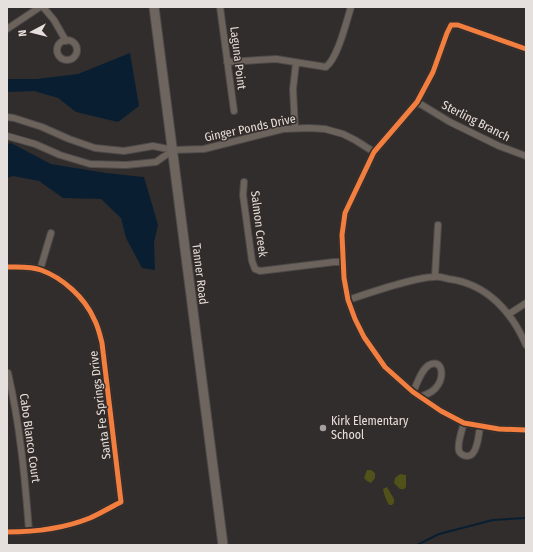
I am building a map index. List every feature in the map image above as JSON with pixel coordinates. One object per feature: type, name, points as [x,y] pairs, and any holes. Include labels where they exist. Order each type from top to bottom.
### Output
[{"type":"main road","name":"Tanner Road","points":[[154,7],[223,545]]},
{"type":"street","points":[[7,29],[41,7],[54,20],[66,41]]},
{"type":"street","name":"Laguna Point","points":[[220,7],[234,111]]},
{"type":"street","points":[[227,62],[276,59],[326,67],[335,56],[351,7]]},
{"type":"street","points":[[526,49],[458,25],[451,25],[447,32],[433,72],[417,102],[374,152],[345,213],[342,235],[342,262],[348,300],[364,337],[376,354],[396,377],[413,392],[441,411],[464,422],[480,426],[526,430]]},
{"type":"street","points":[[295,128],[293,89],[296,62]]},
{"type":"street","name":"Sterling Branch","points":[[417,102],[457,126],[499,146],[526,156]]},
{"type":"street","name":"Ginger Ponds Drive","points":[[7,117],[42,127],[69,139],[95,148],[124,151],[153,146],[173,150],[204,149],[269,132],[295,128],[310,128],[326,129],[343,134],[374,152]]},
{"type":"street","points":[[7,136],[35,144],[60,155],[90,164],[126,165],[156,162],[173,150]]},
{"type":"street","name":"Salmon Creek","points":[[244,182],[243,195],[252,261],[255,269],[260,271],[342,262]]},
{"type":"street","points":[[435,276],[438,225]]},
{"type":"street","points":[[40,270],[52,232]]},
{"type":"street","name":"Santa Fe Springs Drive","points":[[7,267],[40,270],[61,281],[83,301],[94,319],[102,343],[121,502],[90,518],[61,526],[29,531]]},
{"type":"street","points":[[348,300],[401,284],[435,276],[457,280],[482,290],[494,299],[509,314],[517,326],[526,346]]},
{"type":"street","points":[[509,314],[526,303]]},
{"type":"street","points":[[413,392],[423,372],[430,365],[435,364],[440,366],[442,378],[438,385],[433,391],[420,397]]},
{"type":"street","name":"Cabo Blanco Court","points":[[8,373],[15,401],[23,460],[29,531]]},
{"type":"street","points":[[464,422],[459,444],[459,451],[462,455],[470,456],[474,451],[480,426]]},
{"type":"street","points":[[7,532],[29,531]]},
{"type":"shaded area","points":[[367,470],[371,470],[375,473],[375,478],[371,483],[364,478]]},
{"type":"shaded area","points":[[400,474],[406,475],[406,487],[404,489],[400,489],[394,483],[395,478]]},
{"type":"shaded area","points":[[387,487],[394,499],[394,503],[392,505],[389,505],[384,493],[383,489]]},
{"type":"water","points":[[130,53],[139,106],[118,122],[76,112],[58,98],[34,91],[7,92],[7,79],[37,79],[78,74]]},
{"type":"water","points":[[11,143],[51,164],[106,173],[144,177],[158,225],[154,243],[155,270],[142,268],[126,238],[121,218],[101,199],[63,198],[39,181],[13,176],[7,178],[7,144]]},
{"type":"waterway","points":[[417,545],[439,534],[493,520],[526,518]]},
{"type":"cycle path","points":[[526,49],[458,25],[451,25],[433,72],[417,102],[374,152],[345,213],[342,235],[344,278],[348,300],[364,337],[385,367],[413,392],[441,411],[464,423],[499,429],[526,430]]},
{"type":"cycle path","points":[[7,267],[33,268],[57,278],[79,296],[90,311],[99,331],[102,343],[121,502],[90,518],[60,527],[7,532]]},
{"type":"place","name":"Kirk Elementary School","points":[[323,428]]}]
